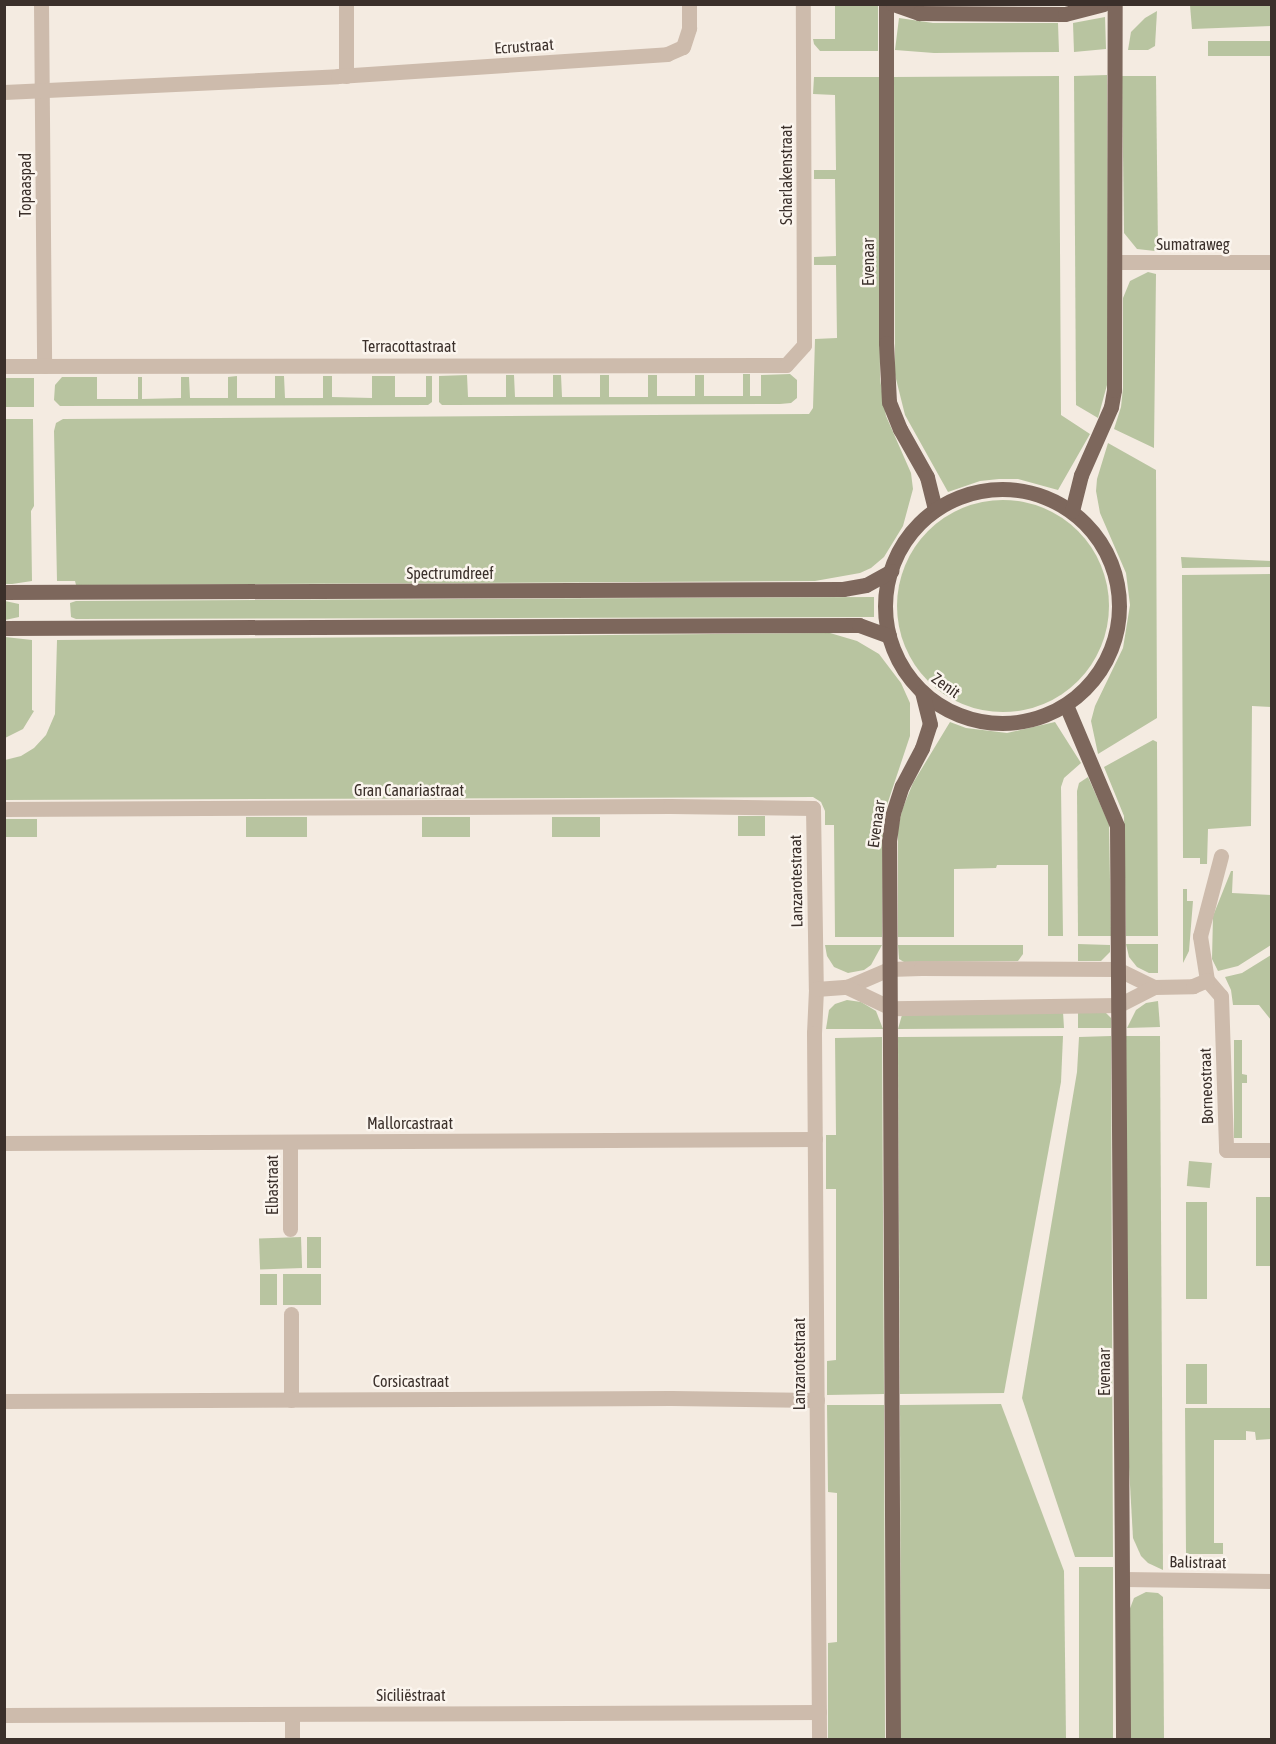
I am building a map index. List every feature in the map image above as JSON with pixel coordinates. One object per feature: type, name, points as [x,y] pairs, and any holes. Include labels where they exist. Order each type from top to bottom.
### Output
[{"type":"main road","name":"Evenaar","points":[[886,4],[886,344],[889,402],[900,429],[927,477],[935,510]]},
{"type":"main road","points":[[893,4],[919,13],[1043,14],[1065,14],[1104,4]]},
{"type":"main road","points":[[1072,511],[1081,475],[1111,407],[1114,390],[1114,4]]},
{"type":"main road","name":"Zenit","points":[[989,489],[1018,489],[1046,497],[1072,511],[1098,538],[1111,563],[1115,572],[1120,609],[1113,647],[1094,680],[1066,705],[1038,718],[1007,724],[987,722],[947,710],[922,692],[907,676],[889,636],[885,614],[891,571],[901,547],[916,526],[935,510],[961,496],[989,489]]},
{"type":"main road","name":"Spectrumdreef","points":[[8,592],[843,589],[866,585],[891,571]]},
{"type":"main road","points":[[7,628],[859,625],[889,636]]},
{"type":"main road","name":"Evenaar","points":[[893,1740],[889,969],[891,822],[902,786],[922,748],[930,724],[922,692]]},
{"type":"main road","name":"Evenaar","points":[[1066,705],[1117,826],[1123,1740]]},
{"type":"street","name":"Topaaspad","points":[[41,4],[44,366]]},
{"type":"street","points":[[346,4],[346,75]]},
{"type":"street","name":"Ecrustraat","points":[[4,92],[42,92],[346,75],[667,54],[683,47],[689,28],[689,4]]},
{"type":"street","name":"Scharlakenstraat","points":[[803,4],[804,345]]},
{"type":"street","name":"Sumatraweg","points":[[1115,262],[1272,262]]},
{"type":"street","name":"Terracottastraat","points":[[4,366],[786,365],[804,345]]},
{"type":"street","name":"Gran Canariastraat","points":[[4,809],[670,806],[813,808]]},
{"type":"street","name":"Lanzarotestraat","points":[[813,808],[816,989],[814,1033],[819,1740]]},
{"type":"street","name":"Borneostraat","points":[[1221,856],[1200,936],[1207,980],[1221,996],[1226,1150],[1272,1150]]},
{"type":"street","points":[[816,989],[847,987],[889,969],[1117,969],[1154,987]]},
{"type":"street","points":[[847,987],[891,1008],[1119,1005],[1154,987],[1193,986],[1207,980]]},
{"type":"street","name":"Mallorcastraat","points":[[4,1143],[815,1139]]},
{"type":"street","name":"Elbastraat","points":[[290,1142],[290,1228]]},
{"type":"street","points":[[291,1314],[291,1400]]},
{"type":"street","name":"Corsicastraat","points":[[4,1401],[102,1398],[817,1400]]},
{"type":"street","name":"Balistraat","points":[[1123,1579],[1272,1581]]},
{"type":"street","name":"Siciliëstraat","points":[[4,1715],[819,1712]]},
{"type":"street","points":[[292,1714],[292,1740]]},
{"type":"green space","points":[[835,5],[878,5],[878,51],[820,51],[813,39],[835,39]]},
{"type":"green space","points":[[1190,5],[1271,5],[1271,26],[1192,29]]},
{"type":"green space","points":[[1157,11],[1155,46],[1148,50],[1128,50],[1131,32],[1145,18]]},
{"type":"green space","points":[[1105,17],[1106,49],[1074,52],[1073,23]]},
{"type":"green space","points":[[899,18],[933,23],[1058,23],[1059,52],[934,53],[895,50]]},
{"type":"green space","points":[[1208,41],[1271,41],[1271,56],[1208,56]]},
{"type":"green space","points":[[1107,75],[1108,368],[1107,385],[1098,418],[1076,405],[1074,76]]},
{"type":"green space","points":[[1059,76],[1061,415],[1090,434],[1058,490],[1018,479],[999,479],[980,481],[948,492],[905,415],[895,375],[894,77]]},
{"type":"green space","points":[[1122,76],[1156,76],[1158,250],[1155,251],[1137,249],[1124,233]]},
{"type":"green space","points":[[814,77],[879,77],[880,379],[886,416],[911,473],[913,489],[903,526],[884,557],[871,568],[860,573],[815,581],[76,585],[75,581],[57,581],[54,431],[56,423],[63,419],[809,414],[813,408],[815,339],[837,338],[836,265],[814,265],[814,257],[836,256],[835,179],[814,179],[814,170],[836,170],[835,95],[813,94]]},
{"type":"green space","points":[[1148,272],[1156,274],[1154,448],[1114,429],[1121,407],[1123,388],[1123,298],[1130,281]]},
{"type":"green space","points":[[743,374],[750,374],[750,396],[761,396],[761,375],[790,374],[797,380],[797,398],[791,403],[780,404],[442,405],[439,402],[439,376],[467,375],[468,397],[506,397],[506,375],[514,375],[515,397],[553,397],[553,375],[561,375],[562,397],[600,397],[600,375],[609,375],[609,397],[648,397],[648,375],[657,375],[657,396],[695,396],[695,375],[704,375],[704,396],[743,396]]},
{"type":"green space","points":[[237,376],[237,398],[275,398],[275,376],[284,376],[285,398],[323,398],[323,376],[332,376],[332,397],[372,398],[372,376],[395,376],[395,397],[426,397],[426,376],[432,376],[432,402],[428,405],[60,406],[54,400],[55,385],[62,377],[97,377],[97,399],[138,399],[138,377],[142,377],[142,399],[181,398],[181,377],[189,377],[190,398],[228,398],[228,377]]},
{"type":"green space","points":[[4,378],[34,378],[34,407],[4,407]]},
{"type":"green space","points":[[5,419],[33,419],[32,581],[12,584],[4,584]]},
{"type":"green space","points":[[1108,443],[1156,470],[1157,718],[1098,754],[1091,721],[1095,706],[1123,648],[1130,605],[1126,573],[1100,513],[1096,491],[1097,479]]},
{"type":"green space","points":[[993,500],[1013,500],[1034,504],[1053,512],[1078,531],[1091,547],[1101,565],[1107,585],[1109,606],[1107,627],[1101,647],[1091,665],[1078,681],[1053,700],[1034,708],[1013,712],[993,712],[972,708],[953,700],[921,673],[909,656],[901,637],[897,616],[897,596],[901,575],[909,556],[936,524],[953,512],[972,504]]},
{"type":"green space","points":[[1181,557],[1271,561],[1271,567],[1182,568]]},
{"type":"green space","points":[[1271,574],[1271,707],[1252,706],[1251,826],[1208,829],[1207,864],[1200,864],[1200,858],[1183,858],[1182,575]]},
{"type":"green space","points":[[874,597],[874,617],[76,619],[71,617],[70,603],[76,601]]},
{"type":"green space","points":[[5,601],[19,604],[19,617],[5,620]]},
{"type":"green space","points":[[830,633],[857,641],[879,654],[901,683],[910,703],[910,736],[883,817],[882,937],[835,937],[834,825],[825,825],[825,811],[821,802],[813,797],[5,800],[5,760],[21,756],[34,748],[46,735],[55,714],[57,640]]},
{"type":"green space","points":[[5,637],[32,640],[32,710],[34,711],[23,729],[5,738]]},
{"type":"green space","points":[[950,722],[966,728],[1007,733],[1055,722],[1081,763],[1064,778],[1061,787],[1063,936],[1048,936],[1048,865],[997,865],[996,868],[954,869],[954,937],[898,937],[898,828],[902,810],[913,783]]},
{"type":"green space","points":[[1153,740],[1157,742],[1158,936],[1126,936],[1124,816],[1104,767]]},
{"type":"green space","points":[[1088,777],[1109,824],[1111,936],[1078,936],[1077,791],[1079,783]]},
{"type":"green space","points":[[738,816],[765,816],[765,836],[738,836]]},
{"type":"green space","points":[[246,817],[307,817],[307,837],[246,837]]},
{"type":"green space","points":[[422,817],[470,817],[470,837],[422,837]]},
{"type":"green space","points":[[552,817],[600,817],[600,837],[552,837]]},
{"type":"green space","points":[[5,819],[37,819],[37,837],[5,837]]},
{"type":"green space","points":[[1231,871],[1233,871],[1232,893],[1271,895],[1271,945],[1238,966],[1218,971],[1212,959],[1213,916]]},
{"type":"green space","points":[[1183,889],[1187,889],[1187,901],[1193,901],[1189,951],[1183,963]]},
{"type":"green space","points":[[1078,944],[1110,945],[1110,952],[1101,961],[1078,961]]},
{"type":"green space","points":[[1126,944],[1158,944],[1158,973],[1149,973],[1137,967],[1129,957]]},
{"type":"green space","points":[[825,945],[882,945],[871,965],[864,970],[848,973],[834,967],[827,956]]},
{"type":"green space","points":[[898,945],[1023,945],[1023,954],[1018,961],[904,962],[899,959]]},
{"type":"green space","points":[[1271,955],[1271,1020],[1259,1005],[1233,1005],[1231,990],[1225,977],[1242,973]]},
{"type":"green space","points":[[847,1000],[861,1002],[876,1011],[883,1029],[826,1029],[829,1010],[835,1004]]},
{"type":"green space","points":[[1158,1001],[1160,1027],[1127,1028],[1136,1010],[1146,1003]]},
{"type":"green space","points":[[1063,1012],[1064,1028],[898,1029],[902,1015]]},
{"type":"green space","points":[[1078,1012],[1106,1013],[1111,1018],[1111,1028],[1078,1028]]},
{"type":"green space","points":[[1063,1036],[1061,1082],[1004,1393],[900,1394],[898,1037]]},
{"type":"green space","points":[[1111,1036],[1113,1557],[1075,1557],[1022,1398],[1077,1072],[1079,1037]]},
{"type":"green space","points":[[1126,1036],[1160,1036],[1163,1570],[1148,1563],[1141,1556],[1133,1538],[1128,1449]]},
{"type":"green space","points":[[882,1037],[884,1394],[827,1395],[827,1361],[836,1360],[836,1189],[826,1189],[826,1135],[836,1135],[835,1038]]},
{"type":"green space","points":[[1234,1040],[1242,1040],[1242,1074],[1247,1075],[1247,1083],[1242,1083],[1242,1138],[1234,1138]]},
{"type":"green space","points":[[1189,1161],[1212,1163],[1210,1188],[1187,1186]]},
{"type":"green space","points":[[1256,1197],[1271,1197],[1271,1266],[1256,1266]]},
{"type":"green space","points":[[1186,1202],[1207,1202],[1207,1299],[1186,1299]]},
{"type":"green space","points":[[301,1237],[302,1268],[260,1269],[259,1238]]},
{"type":"green space","points":[[307,1237],[321,1237],[321,1268],[307,1268]]},
{"type":"green space","points":[[260,1274],[277,1274],[277,1305],[260,1305]]},
{"type":"green space","points":[[283,1274],[321,1274],[321,1305],[283,1305]]},
{"type":"green space","points":[[1186,1364],[1207,1364],[1207,1404],[1186,1404]]},
{"type":"green space","points":[[1001,1404],[1064,1571],[1066,1739],[901,1739],[900,1405]]},
{"type":"green space","points":[[827,1405],[884,1405],[885,1739],[828,1739],[828,1643],[837,1642],[837,1493],[828,1492]]},
{"type":"green space","points":[[1185,1408],[1271,1408],[1271,1439],[1256,1440],[1255,1432],[1246,1431],[1246,1440],[1214,1440],[1214,1543],[1223,1543],[1223,1554],[1186,1554]]},
{"type":"green space","points":[[1079,1567],[1113,1567],[1113,1739],[1079,1739]]},
{"type":"green space","points":[[1146,1592],[1158,1593],[1163,1597],[1164,1739],[1129,1740],[1129,1611],[1134,1598]]}]
